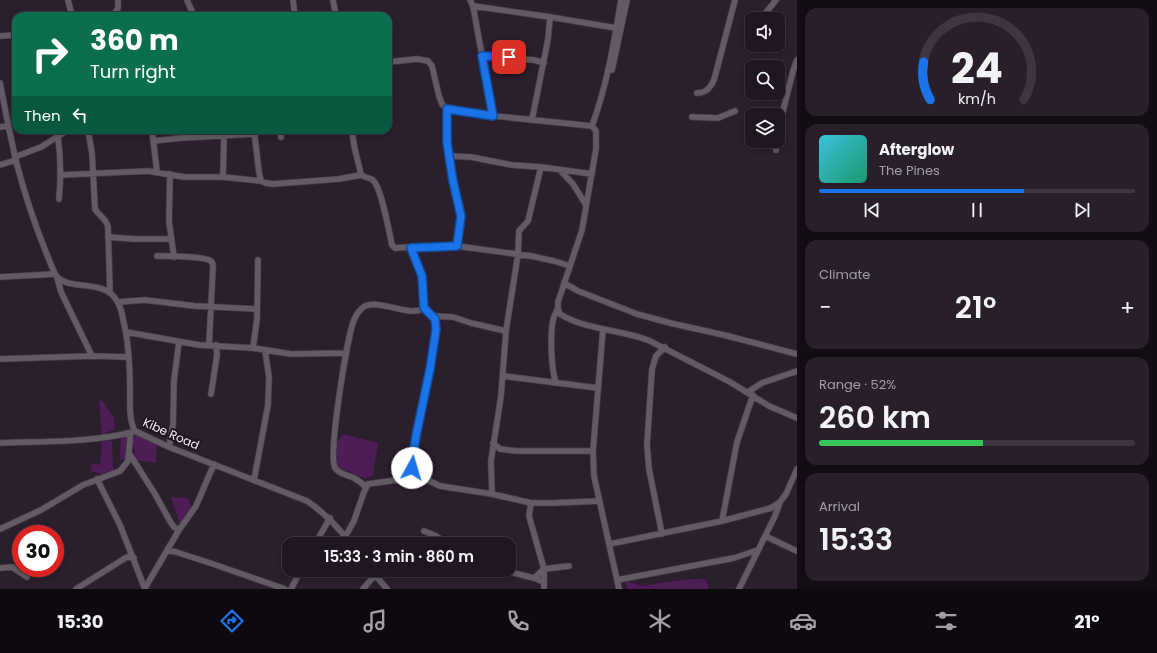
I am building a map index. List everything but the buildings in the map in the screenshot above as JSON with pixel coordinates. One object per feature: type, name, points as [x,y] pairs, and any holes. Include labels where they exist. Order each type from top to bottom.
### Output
[{"type":"street","points":[[68,0],[71,12]]},
{"type":"street","points":[[116,12],[118,8],[118,0]]},
{"type":"street","points":[[187,0],[192,12]]},
{"type":"street","points":[[293,0],[294,12]]},
{"type":"street","points":[[333,0],[335,12]]},
{"type":"street","points":[[592,126],[603,92],[621,0]]},
{"type":"street","points":[[612,70],[627,0]]},
{"type":"street","points":[[697,93],[706,91],[714,80],[735,0]]},
{"type":"street","points":[[767,12],[776,0]]},
{"type":"street","points":[[493,116],[471,3],[616,28]]},
{"type":"street","points":[[532,120],[544,63],[550,17]]},
{"type":"street","points":[[0,36],[12,35]]},
{"type":"street","points":[[482,56],[534,60],[544,63]]},
{"type":"street","points":[[392,62],[416,59],[428,61],[432,66],[442,104],[447,109],[493,116],[592,126],[595,128],[597,137],[592,174],[578,245],[558,302],[560,314],[602,329],[641,337],[665,347],[776,410],[797,418]]},
{"type":"street","points":[[784,108],[797,60]]},
{"type":"street","points":[[0,83],[16,159],[35,225],[56,275],[61,292],[92,356]]},
{"type":"street","points":[[447,109],[447,142],[453,181],[461,216],[457,246]]},
{"type":"street","points":[[692,117],[718,118],[735,111]]},
{"type":"street","points":[[0,127],[8,126]]},
{"type":"street","points":[[0,165],[41,147],[62,134]]},
{"type":"street","points":[[88,134],[95,209],[107,222],[110,293]]},
{"type":"street","points":[[152,134],[157,172]]},
{"type":"street","points":[[153,140],[234,134]]},
{"type":"street","points":[[255,134],[258,172],[262,181]]},
{"type":"street","points":[[352,134],[354,149],[358,159],[361,175]]},
{"type":"street","points":[[223,177],[224,135]]},
{"type":"street","points":[[58,137],[61,159],[58,200]]},
{"type":"street","points":[[449,156],[470,157],[512,165],[541,167],[592,174]]},
{"type":"street","points":[[492,494],[491,468],[493,444],[503,376],[506,331],[518,254],[519,231],[528,221],[541,167]]},
{"type":"street","points":[[560,170],[573,184],[586,205]]},
{"type":"street","points":[[61,175],[148,171],[184,177],[223,177],[262,181],[273,184],[339,179],[361,175],[372,180],[378,189],[385,211],[392,245],[396,248],[457,246],[518,254],[554,261],[570,266]]},
{"type":"street","points":[[170,174],[169,202],[171,239],[174,257]]},
{"type":"street","points":[[108,237],[171,239]]},
{"type":"street","points":[[411,248],[422,276],[424,308],[432,316],[436,323],[430,369],[412,461],[412,468],[415,474],[440,486],[492,494],[530,503],[599,501]]},
{"type":"street","points":[[157,256],[204,259],[210,260],[212,263],[211,306],[217,355],[211,394]]},
{"type":"street","points":[[253,348],[257,309],[258,260]]},
{"type":"street","points":[[0,277],[56,275]]},
{"type":"street","name":"Kibe Road","points":[[56,275],[71,283],[101,288],[110,293],[118,302],[126,332],[129,357],[132,432],[306,502],[330,518],[345,537]]},
{"type":"street","points":[[564,283],[578,291],[644,316],[797,354]]},
{"type":"street","points":[[118,302],[145,300],[195,306],[257,309]]},
{"type":"street","points":[[366,486],[340,472],[334,463],[334,440],[346,353],[354,319],[360,310],[365,306],[373,305],[414,311],[424,308]]},
{"type":"street","points":[[556,384],[553,371],[552,328],[558,308]]},
{"type":"street","points":[[432,316],[453,317],[471,323],[506,331]]},
{"type":"street","points":[[602,329],[593,451],[594,476],[619,589]]},
{"type":"street","points":[[126,332],[179,342],[304,354],[346,353]]},
{"type":"street","points":[[169,447],[173,425],[174,380],[179,342]]},
{"type":"street","points":[[662,534],[649,469],[647,445],[652,369],[656,356],[665,347]]},
{"type":"street","points":[[254,480],[268,405],[269,377],[265,350]]},
{"type":"street","points":[[0,359],[92,356],[129,357]]},
{"type":"street","points":[[722,521],[736,442],[750,394],[762,383],[797,371]]},
{"type":"street","points":[[503,376],[556,384],[598,388]]},
{"type":"street","points":[[0,443],[74,441],[132,432],[128,461],[120,471],[83,485],[41,510],[0,529]]},
{"type":"street","points":[[493,444],[500,449],[516,452],[593,451]]},
{"type":"street","points":[[129,453],[155,494],[171,523],[179,530]]},
{"type":"street","points":[[145,588],[179,530],[196,506],[214,464]]},
{"type":"street","points":[[739,589],[797,469]]},
{"type":"street","points":[[345,537],[354,521],[366,486],[371,483],[397,480],[415,474]]},
{"type":"street","points":[[98,480],[120,525],[145,588]]},
{"type":"street","points":[[524,501],[529,511]]},
{"type":"street","points":[[610,544],[722,521],[771,508],[780,502]]},
{"type":"street","points":[[530,503],[529,511],[531,526],[544,569],[544,589]]},
{"type":"street","points":[[319,537],[330,518]]},
{"type":"street","points":[[424,531],[438,537]]},
{"type":"street","points":[[765,536],[797,551]]},
{"type":"street","points":[[173,541],[176,552]]},
{"type":"street","points":[[167,550],[285,589]]},
{"type":"street","points":[[617,580],[734,558],[758,550]]},
{"type":"street","points":[[76,589],[127,557],[134,558]]},
{"type":"street","points":[[534,578],[544,569],[569,566]]},
{"type":"street","points":[[0,568],[12,567]]},
{"type":"street","points":[[516,574],[544,582]]},
{"type":"street","points":[[141,577],[150,579]]},
{"type":"street","points":[[291,589],[297,577]]},
{"type":"street","points":[[363,589],[373,577]]},
{"type":"street","points":[[377,577],[387,589]]},
{"type":"shaded area","points":[[99,400],[103,401],[114,418],[115,429],[102,435]]},
{"type":"shaded area","points":[[136,434],[157,441],[156,463],[136,460],[134,447],[128,446],[126,459],[120,459],[121,438]]},
{"type":"shaded area","points":[[343,434],[378,443],[373,475],[366,479],[337,467],[336,444]]},
{"type":"shaded area","points":[[112,440],[113,471],[102,474],[90,471],[92,463],[100,465],[102,442]]},
{"type":"shaded area","points":[[171,497],[188,498],[192,509],[180,525]]},
{"type":"shaded area","points":[[689,579],[706,579],[709,589],[627,589],[626,581],[641,586]]},
{"type":"route","points":[[412,468],[416,436],[430,369],[436,323],[435,319],[424,308],[424,286],[422,276],[411,248],[422,246],[457,246],[461,227],[461,216],[453,181],[447,142],[447,109],[493,116],[489,101],[482,56],[509,57]]}]
